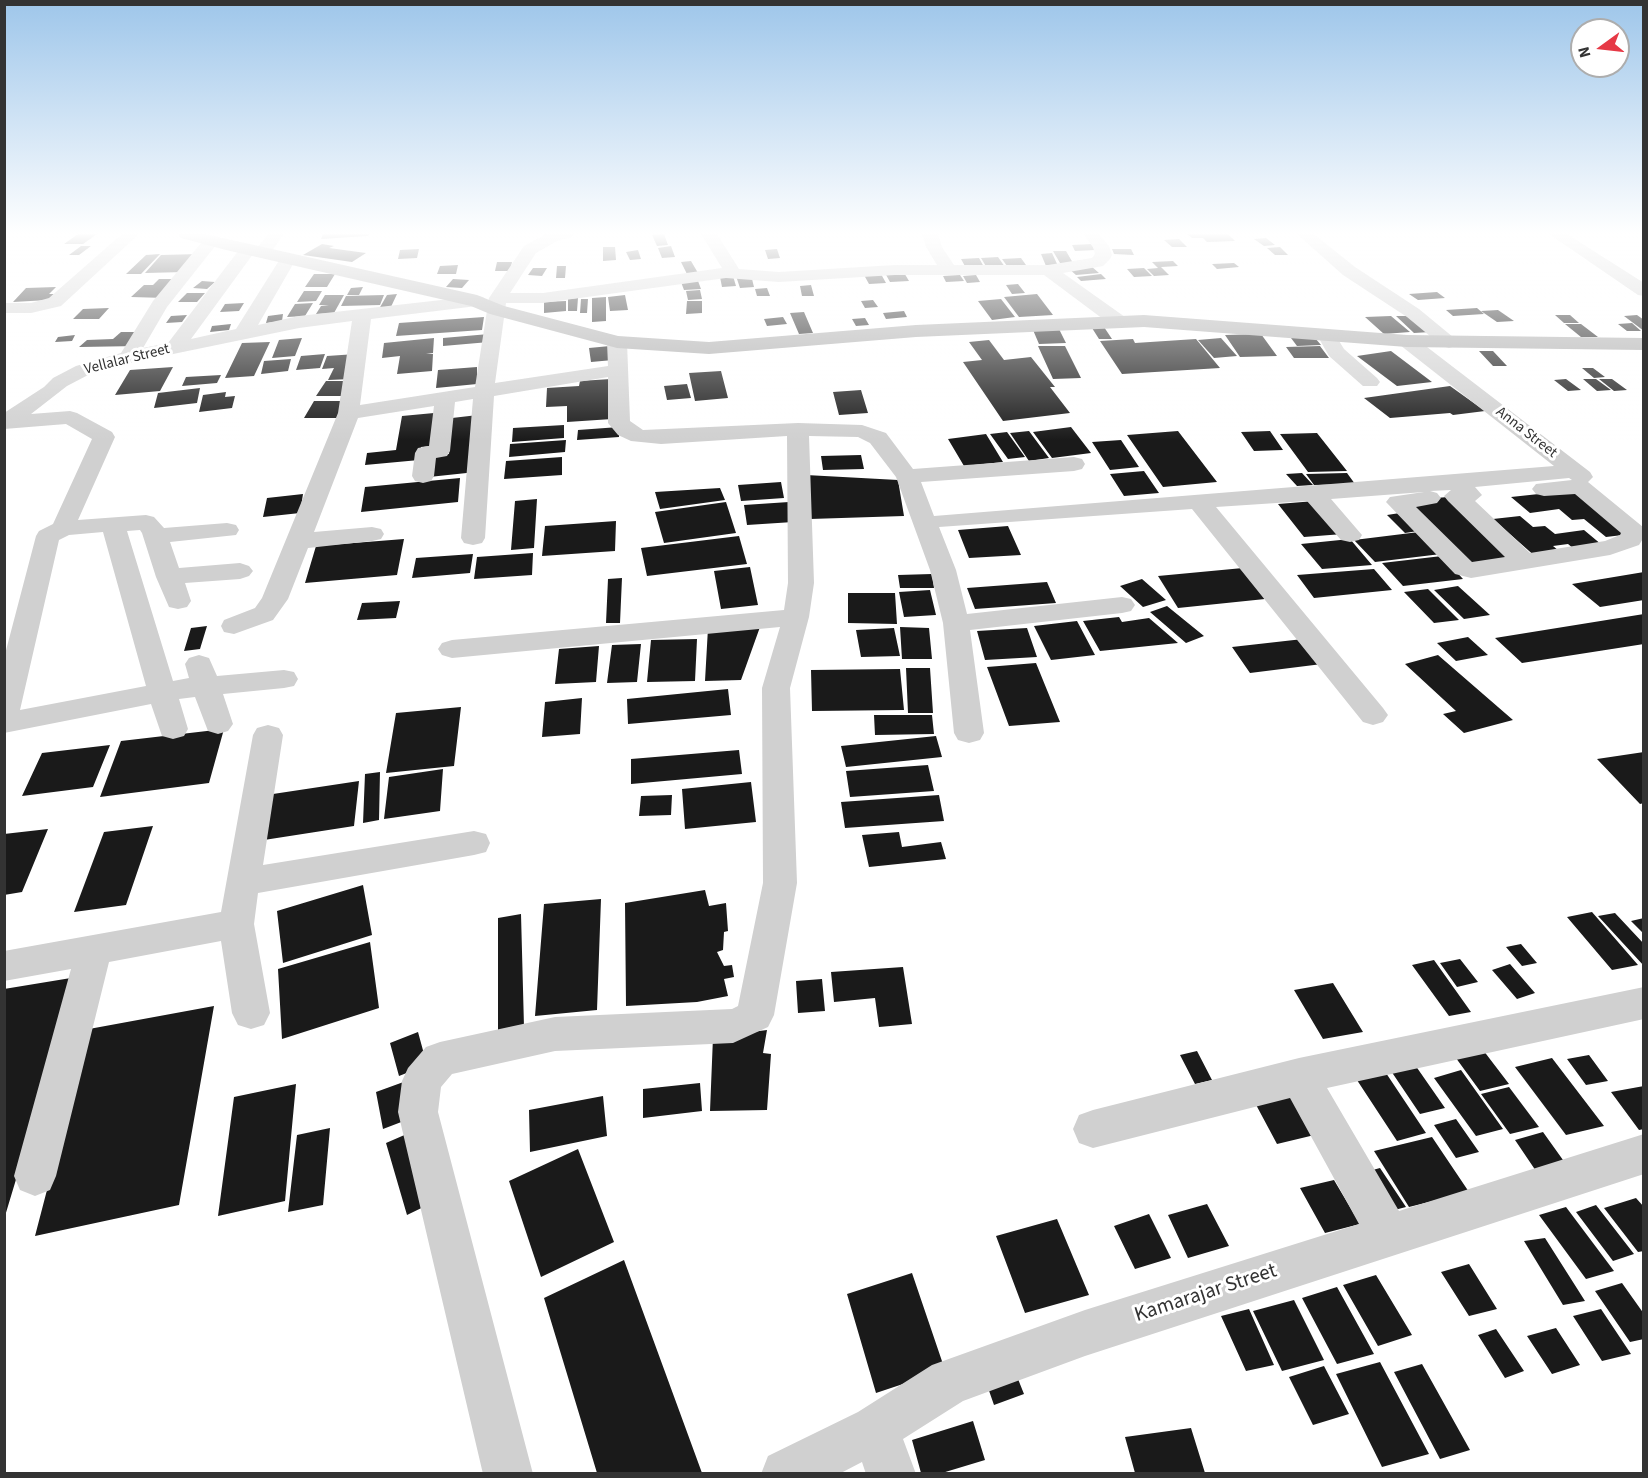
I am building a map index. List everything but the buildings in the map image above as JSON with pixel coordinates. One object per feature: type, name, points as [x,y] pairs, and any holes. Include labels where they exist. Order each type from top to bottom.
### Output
[{"type":"main road","points":[[491,303],[617,342],[709,348],[916,331],[1118,321],[1227,326],[1407,341],[1644,344]]},
{"type":"street","points":[[4,308],[31,308],[51,303]]},
{"type":"street","points":[[129,358],[161,303]]},
{"type":"street","points":[[175,347],[200,303]]},
{"type":"street","points":[[243,334],[261,303]]},
{"type":"street","name":"Vellalar Street","points":[[4,423],[51,391],[60,382],[83,370],[175,347],[298,322],[461,303]]},
{"type":"street","points":[[473,538],[484,392],[498,304],[506,303]]},
{"type":"street","points":[[1093,303],[1118,321]]},
{"type":"street","points":[[1398,303],[1449,342]]},
{"type":"street","points":[[234,626],[264,614],[275,600],[303,532],[349,413],[362,315]]},
{"type":"street","points":[[1326,335],[1336,352],[1370,382]]},
{"type":"street","name":"Anna Street","points":[[1407,341],[1644,526]]},
{"type":"street","points":[[617,342],[620,423],[626,430],[639,436],[661,437],[798,429],[862,431],[879,438],[907,476],[943,570],[957,623],[969,733]]},
{"type":"street","points":[[349,413],[617,370]]},
{"type":"street","points":[[423,476],[426,453],[440,452],[446,398]]},
{"type":"street","points":[[4,423],[70,417],[104,437],[64,528]]},
{"type":"street","points":[[508,1473],[418,1112],[422,1081],[440,1059],[533,1038],[555,1034],[733,1026],[755,1015],[780,883],[776,688],[796,617],[801,583],[798,429]]},
{"type":"street","points":[[907,476],[1074,464]]},
{"type":"street","points":[[943,521],[1313,493],[1461,491],[1579,487],[1612,511],[1634,532],[1630,540],[1610,548],[1471,570],[1464,569],[1398,502],[1461,491],[1574,471]]},
{"type":"street","points":[[1461,491],[1524,561]]},
{"type":"street","points":[[1313,493],[1350,535]]},
{"type":"street","points":[[1199,502],[1373,715]]},
{"type":"street","points":[[4,717],[15,627],[48,536],[64,528],[146,522],[154,531],[178,601]]},
{"type":"street","points":[[113,525],[173,729]]},
{"type":"street","points":[[156,536],[227,530]]},
{"type":"street","points":[[303,532],[372,534]]},
{"type":"street","points":[[169,577],[240,571]]},
{"type":"street","points":[[957,623],[1122,606]]},
{"type":"street","points":[[452,649],[796,617]]},
{"type":"street","points":[[203,675],[218,724]]},
{"type":"street","points":[[4,723],[162,693],[203,675],[284,679]]},
{"type":"street","points":[[250,1013],[236,924],[268,735]]},
{"type":"street","points":[[243,882],[474,843]]},
{"type":"street","points":[[4,966],[236,924]]},
{"type":"street","points":[[35,1176],[94,950]]},
{"type":"street","points":[[1093,1129],[1299,1076],[1644,1003]]},
{"type":"street","points":[[1299,1076],[1389,1236]]},
{"type":"street","name":"Kamarajar Street","points":[[786,1473],[875,1429],[949,1382],[1085,1333],[1644,1154]]},
{"type":"street","points":[[875,1429],[891,1473]]}]
